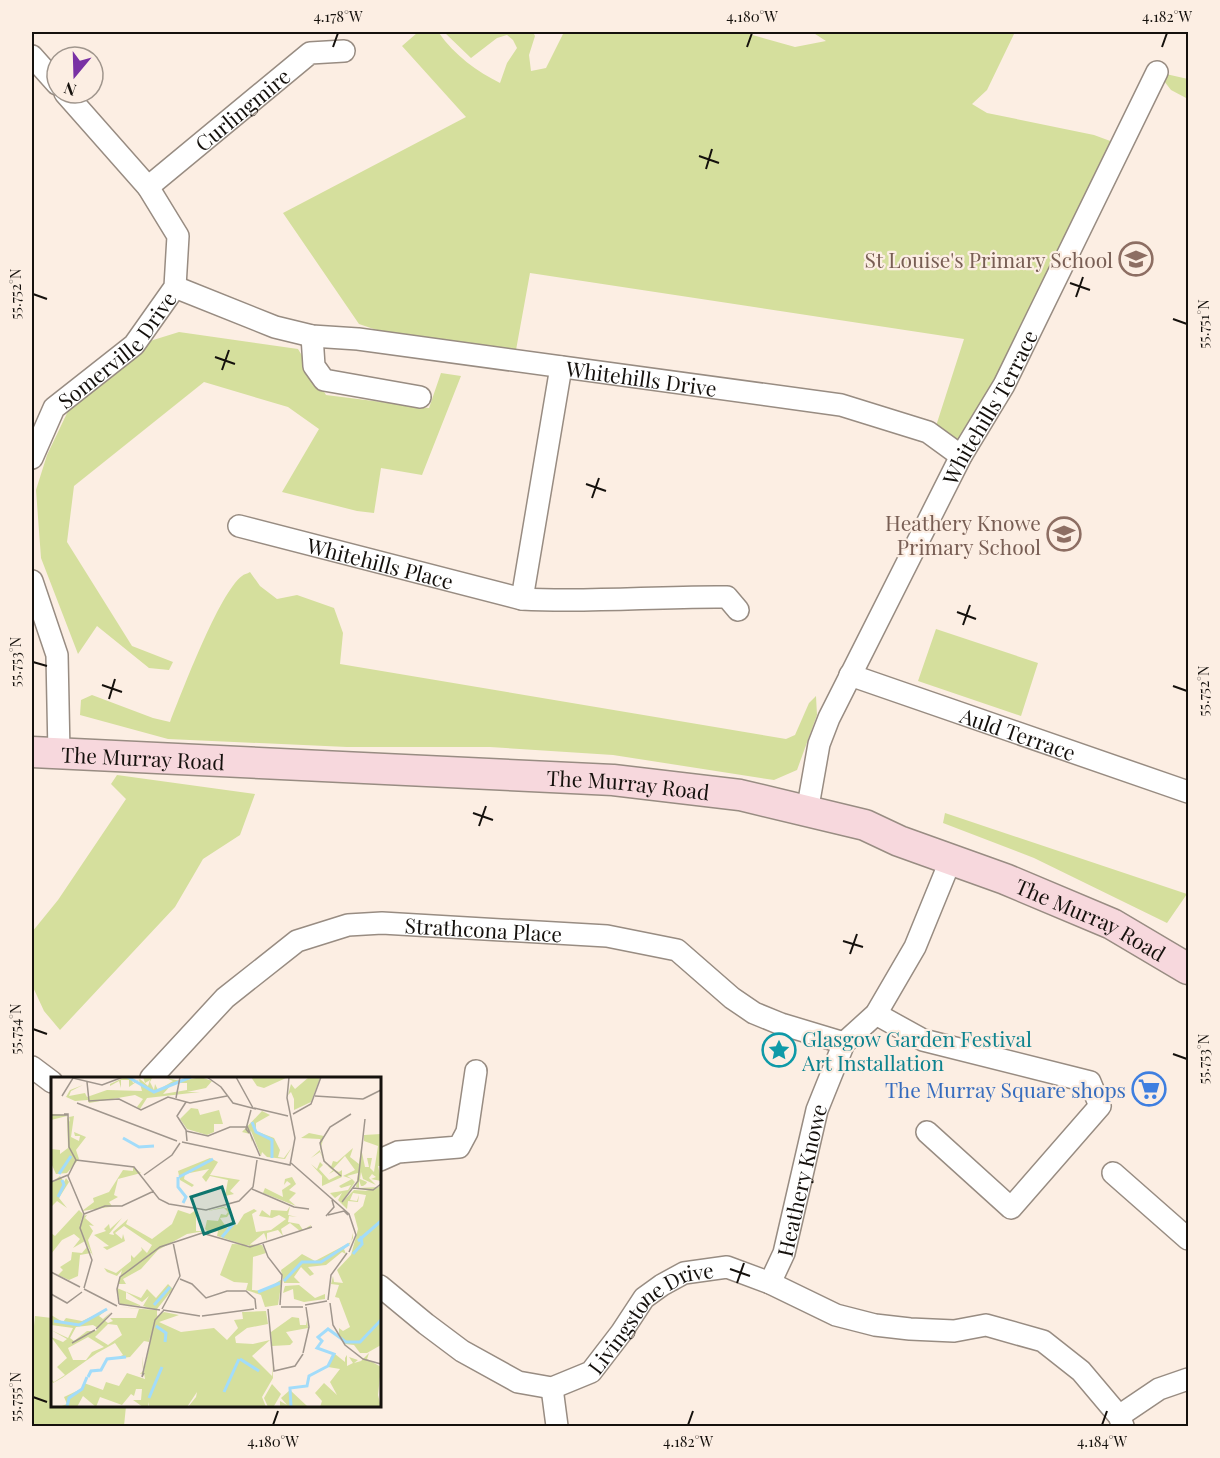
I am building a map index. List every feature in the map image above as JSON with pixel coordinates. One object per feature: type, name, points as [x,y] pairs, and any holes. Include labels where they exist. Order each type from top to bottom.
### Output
[{"type":"street","name":"Curlingmire","points":[[148,187],[310,53],[344,51]]},
{"type":"street","points":[[32,56],[45,71]]},
{"type":"street","name":"Whitehills Terrace","points":[[807,812],[819,744],[850,675],[961,456],[1004,385],[1157,72]]},
{"type":"street","name":"Somerville Drive","points":[[32,458],[54,408],[134,345],[175,287],[178,236],[148,187],[76,105]]},
{"type":"street","name":"Whitehills Drive","points":[[175,287],[275,327],[312,336],[358,339],[841,405],[928,432],[961,456]]},
{"type":"street","points":[[312,336],[314,366],[324,380],[420,397]]},
{"type":"street","points":[[522,599],[561,367]]},
{"type":"street","name":"Whitehills Place","points":[[239,526],[522,599],[625,601],[727,597],[738,610]]},
{"type":"street","points":[[32,581],[57,655],[45,753]]},
{"type":"street","name":"Auld Terrace","points":[[850,675],[1188,792]]},
{"type":"street","name":"The Murray Road","points":[[45,753],[613,780],[740,795],[865,825],[899,841],[1005,879],[1112,924],[1188,969]]},
{"type":"street","name":"Heathery Knowe","points":[[770,1283],[784,1253],[817,1110],[844,1043],[876,1014],[915,947],[951,859]]},
{"type":"street","name":"Strathcona Place","points":[[152,1077],[225,998],[297,941],[348,925],[382,923],[607,936],[677,950],[732,998],[754,1013],[781,1024],[844,1043]]},
{"type":"street","points":[[876,1014],[922,1040],[1090,1082],[1100,1106],[1011,1208],[927,1132]]},
{"type":"street","points":[[32,1067],[51,1081]]},
{"type":"street","points":[[381,1160],[398,1152],[459,1147],[467,1132],[476,1071]]},
{"type":"street","points":[[1113,1173],[1188,1239]]},
{"type":"street","name":"Livingstone Drive","points":[[552,1388],[591,1372],[644,1298],[684,1273],[727,1267],[770,1283],[836,1315],[876,1325],[954,1331],[986,1325],[1042,1341],[1081,1371],[1121,1421]]},
{"type":"street","points":[[381,1287],[462,1351],[518,1382],[552,1388],[557,1426]]},
{"type":"street","points":[[1121,1421],[1159,1389],[1188,1379]]},
{"type":"green space","points":[[444,32],[533,32],[535,36],[529,55],[531,71],[546,68],[564,32],[742,32],[795,47],[826,41],[812,32],[1015,32],[987,90],[972,104],[987,113],[1094,135],[1113,142],[1003,373],[959,442],[936,426],[964,339],[530,273],[516,350],[430,348],[359,324],[283,213],[466,117],[402,46],[417,33],[439,33],[467,62],[500,83],[507,63],[517,48],[513,40],[507,35],[497,38],[471,58]]},
{"type":"green space","points":[[1157,72],[1188,79],[1188,99],[1171,90]]},
{"type":"green space","points":[[179,332],[298,349],[326,395],[429,408],[441,373],[461,376],[422,475],[381,468],[374,513],[357,511],[282,492],[319,429],[288,407],[204,382],[74,486],[67,542],[132,646],[173,662],[169,670],[149,668],[97,626],[78,654],[41,558],[36,490],[47,455],[69,409],[150,341]]},
{"type":"green space","points":[[250,572],[260,586],[277,599],[297,595],[334,608],[343,633],[340,664],[786,739],[795,735],[809,703],[816,696],[817,715],[797,770],[774,780],[613,755],[490,747],[347,747],[168,739],[80,715],[81,700],[92,695],[170,722],[212,622],[233,586],[243,575]]},
{"type":"green space","points":[[936,629],[1038,663],[1021,716],[918,681]]},
{"type":"green space","points":[[117,775],[255,794],[240,835],[203,859],[175,907],[60,1030],[44,1011],[32,985],[32,932],[58,900],[126,799],[111,784]]},
{"type":"green space","points":[[945,813],[1187,894],[1167,923],[1034,858],[943,823]]},
{"type":"green space","points":[[35,1316],[51,1318],[51,1407],[126,1407],[124,1426],[32,1426],[32,1346]]},
{"type":"place","name":"St Louise's Primary School","points":[[1136,259]]},
{"type":"place","name":"Heathery Knowe Primary School","points":[[1064,534]]},
{"type":"place","name":"Glasgow Garden Festival Art Installation","points":[[779,1050]]},
{"type":"place","name":"The Murray Square shops","points":[[1149,1089]]}]
